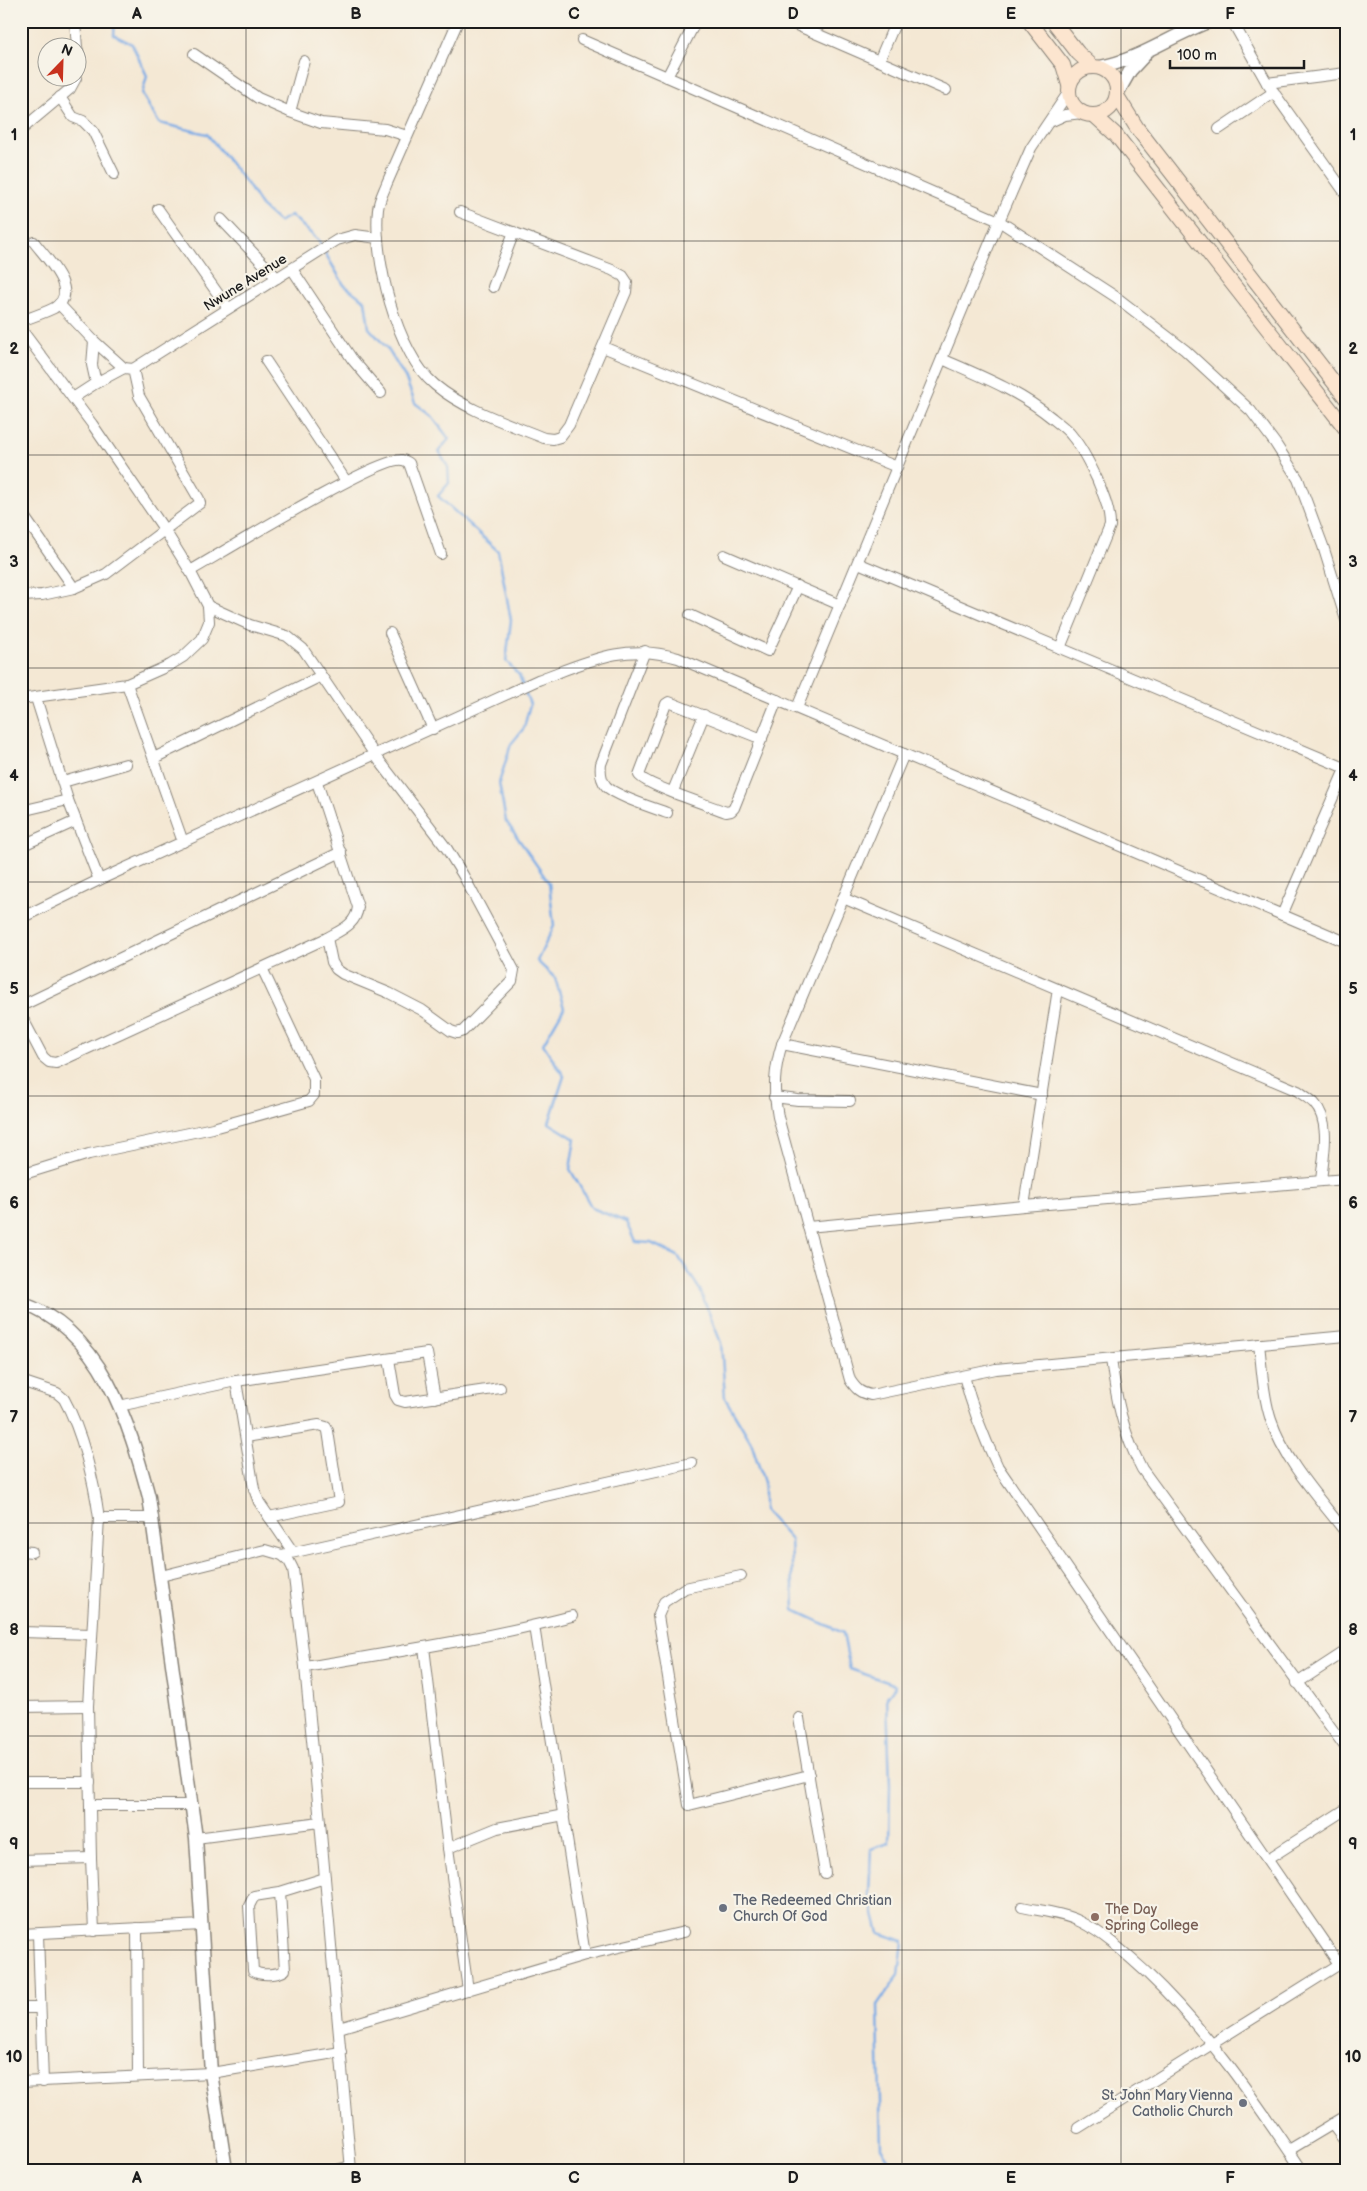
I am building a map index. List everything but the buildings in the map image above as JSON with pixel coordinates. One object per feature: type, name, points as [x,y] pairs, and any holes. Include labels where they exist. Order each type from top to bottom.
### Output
[{"type":"main road","points":[[1029,21],[1063,65],[1075,108],[1088,114],[1110,129],[1134,157],[1346,429]]},
{"type":"main road","points":[[1053,21],[1078,53],[1113,77],[1117,94],[1137,128],[1346,398]]},
{"type":"main road","points":[[1069,89],[1077,72],[1096,67]]},
{"type":"main road","points":[[1088,114],[1106,112],[1112,107],[1117,94]]},
{"type":"street","points":[[75,21],[76,38]]},
{"type":"street","points":[[458,21],[378,207],[378,238],[393,316],[408,347],[434,384],[473,408],[544,438],[553,439],[565,432],[576,410],[626,292],[627,282],[623,276],[612,270],[460,212]]},
{"type":"street","points":[[667,77],[696,21]]},
{"type":"street","points":[[787,21],[946,90]]},
{"type":"street","points":[[879,61],[896,21]]},
{"type":"street","points":[[1096,67],[1123,62],[1189,29],[1211,21]]},
{"type":"street","points":[[1232,21],[1267,82],[1346,194]]},
{"type":"street","points":[[582,40],[999,222],[1116,297],[1185,350],[1251,411],[1276,443],[1298,479],[1323,546],[1346,620]]},
{"type":"street","points":[[1117,94],[1130,72],[1150,50]]},
{"type":"street","points":[[194,54],[258,98],[290,112],[320,123],[385,129],[407,136]]},
{"type":"street","points":[[290,112],[304,61]]},
{"type":"street","points":[[1267,82],[1346,73]]},
{"type":"street","points":[[21,130],[71,88]]},
{"type":"street","points":[[797,708],[1031,148],[1051,121],[1069,89]]},
{"type":"street","points":[[1219,129],[1274,92]]},
{"type":"street","points":[[60,97],[73,117],[83,121],[93,131],[114,174]]},
{"type":"street","points":[[1051,121],[1066,116],[1088,114]]},
{"type":"street","points":[[158,209],[228,308]]},
{"type":"street","points":[[221,219],[277,278]]},
{"type":"street","points":[[493,287],[514,232]]},
{"type":"street","name":"Nwune Avenue","points":[[73,398],[96,383],[128,369],[337,240],[355,235],[378,238]]},
{"type":"street","points":[[21,321],[60,304],[65,288],[63,280],[34,242]]},
{"type":"street","points":[[292,269],[352,359],[382,393]]},
{"type":"street","points":[[21,596],[42,595],[74,588],[106,574],[200,503],[139,396],[128,369],[94,341],[60,304]]},
{"type":"street","points":[[21,329],[73,398],[164,530],[190,571],[208,606],[209,622],[207,631],[193,649],[170,665],[127,684],[21,699]]},
{"type":"street","points":[[94,341],[92,365],[96,383]]},
{"type":"street","points":[[603,347],[897,467]]},
{"type":"street","points":[[942,360],[1014,392],[1058,423],[1071,434],[1081,449],[1102,492],[1110,514],[1110,526],[1060,648]]},
{"type":"street","points":[[266,361],[346,481]]},
{"type":"street","points":[[190,571],[346,481],[390,462],[402,460],[409,463],[441,554]]},
{"type":"street","points":[[21,512],[74,588]]},
{"type":"street","points":[[724,555],[840,604]]},
{"type":"street","points":[[858,563],[1345,768],[1282,915]]},
{"type":"street","points":[[690,615],[768,651],[798,586]]},
{"type":"street","points":[[208,606],[250,625],[287,636],[303,649],[375,755],[447,849],[514,970],[514,976],[512,981],[463,1031],[457,1033],[451,1031],[422,1010],[343,974],[336,969],[327,938]]},
{"type":"street","points":[[390,633],[433,729]]},
{"type":"street","points":[[645,651],[601,764],[600,771],[603,782],[612,791],[668,813]]},
{"type":"street","points":[[21,918],[99,880],[538,680],[608,654],[645,651],[678,658],[1346,942]]},
{"type":"street","points":[[154,758],[320,676]]},
{"type":"street","points":[[127,684],[183,842]]},
{"type":"street","points":[[36,698],[68,800],[99,880]]},
{"type":"street","points":[[762,739],[672,702],[666,704],[639,775],[643,780],[726,812],[731,811],[762,739],[777,700]]},
{"type":"street","points":[[673,791],[704,715]]},
{"type":"street","points":[[904,754],[782,1044],[775,1073],[774,1096],[778,1117],[850,1380],[855,1388],[862,1393],[871,1395],[964,1376],[1036,1364],[1111,1359],[1346,1336]]},
{"type":"street","points":[[63,782],[126,764]]},
{"type":"street","points":[[21,1015],[42,1057],[49,1062],[56,1063],[327,938],[352,923],[357,916],[358,907],[317,782]]},
{"type":"street","points":[[21,811],[68,800]]},
{"type":"street","points":[[21,846],[76,821]]},
{"type":"street","points":[[21,1006],[341,852]]},
{"type":"street","points":[[843,898],[1280,1083],[1309,1100],[1315,1104],[1322,1118],[1325,1130],[1321,1181]]},
{"type":"street","points":[[21,1175],[89,1154],[214,1128],[309,1101],[314,1095],[314,1078],[262,968]]},
{"type":"street","points":[[1024,1206],[1058,989]]},
{"type":"street","points":[[782,1044],[1042,1095]]},
{"type":"street","points":[[774,1096],[798,1100],[850,1101]]},
{"type":"street","points":[[808,1227],[1024,1206],[1346,1179]]},
{"type":"street","points":[[21,1303],[46,1314],[66,1328],[80,1342],[95,1362],[120,1406],[140,1464],[153,1518],[193,1805],[211,2073],[226,2170]]},
{"type":"street","points":[[1259,1344],[1267,1404],[1277,1436],[1299,1471],[1346,1534]]},
{"type":"street","points":[[120,1406],[236,1382],[427,1353],[435,1398]]},
{"type":"street","points":[[389,1359],[395,1395],[398,1400],[405,1402],[500,1388]]},
{"type":"street","points":[[1111,1359],[1119,1409],[1126,1436],[1142,1469],[1346,1748]]},
{"type":"street","points":[[964,1376],[971,1403],[998,1467],[1268,1859],[1342,1962],[1078,2128]]},
{"type":"street","points":[[21,1382],[57,1394],[64,1399],[91,1471],[99,1518],[88,1706],[94,1931]]},
{"type":"street","points":[[236,1382],[254,1489],[259,1502],[293,1552]]},
{"type":"street","points":[[246,1437],[319,1425],[326,1427],[328,1431],[339,1502],[269,1517]]},
{"type":"street","points":[[282,1555],[692,1462]]},
{"type":"street","points":[[99,1518],[153,1518]]},
{"type":"street","points":[[161,1576],[265,1550],[282,1555],[289,1561],[293,1569],[305,1667],[351,2168],[336,2170]]},
{"type":"street","points":[[21,1551],[32,1552]]},
{"type":"street","points":[[741,1576],[685,1588],[664,1602],[658,1616],[689,1805],[809,1775]]},
{"type":"street","points":[[305,1667],[534,1626],[572,1616]]},
{"type":"street","points":[[534,1626],[585,1955]]},
{"type":"street","points":[[21,1632],[92,1634]]},
{"type":"street","points":[[424,1647],[448,1848],[468,1990]]},
{"type":"street","points":[[1297,1683],[1346,1651]]},
{"type":"street","points":[[21,1707],[88,1706]]},
{"type":"street","points":[[798,1718],[825,1873]]},
{"type":"street","points":[[21,1782],[90,1782]]},
{"type":"street","points":[[90,1805],[193,1805]]},
{"type":"street","points":[[1268,1859],[1346,1808]]},
{"type":"street","points":[[448,1848],[497,1828],[564,1815]]},
{"type":"street","points":[[196,1838],[320,1822]]},
{"type":"street","points":[[21,1860],[91,1858]]},
{"type":"street","points":[[280,1892],[285,1970],[281,1973],[259,1974],[253,1971],[249,1906],[254,1896],[280,1892],[325,1878]]},
{"type":"street","points":[[1022,1907],[1080,1921],[1101,1934],[1161,1987],[1213,2044],[1302,2170]]},
{"type":"street","points":[[21,1934],[202,1925]]},
{"type":"street","points":[[137,1928],[138,2076]]},
{"type":"street","points":[[339,2028],[585,1955],[684,1932]]},
{"type":"street","points":[[38,1934],[43,2082]]},
{"type":"street","points":[[21,2008],[40,2008]]},
{"type":"street","points":[[21,2082],[211,2073],[341,2052]]},
{"type":"street","points":[[1289,2150],[1346,2116]]},
{"type":"street","points":[[1332,2124],[1346,2143]]},
{"type":"waterway","points":[[115,21],[114,35],[132,44],[147,76],[142,94],[159,123],[207,134],[248,185],[261,206],[279,222],[291,215],[319,241],[321,246]]},
{"type":"waterway","points":[[324,251],[344,285],[365,301],[369,328],[387,348],[405,377],[415,403],[432,416],[449,439],[439,451],[448,467],[449,483],[438,496],[498,551],[511,620],[506,661],[519,675],[523,685]]},
{"type":"waterway","points":[[524,690],[530,704],[524,728],[511,744],[499,783],[506,821],[549,883],[554,926],[537,961],[555,978],[564,1008],[543,1044],[564,1076],[549,1123],[575,1139],[570,1169],[592,1208],[626,1222],[635,1242],[651,1243],[678,1256],[700,1290],[721,1343],[725,1398],[751,1442],[764,1482],[764,1510],[791,1540],[794,1610],[843,1633],[850,1669],[896,1685],[887,1697],[890,1786],[889,1843],[871,1849],[869,1894],[879,1933],[903,1941],[899,1975],[878,2005],[881,2148],[896,2170]]},
{"type":"place","name":"The Redeemed Christian Church Of God","points":[[723,1908]]},
{"type":"place","name":"The Day Spring College","points":[[1095,1917]]},
{"type":"place","name":"St. John Mary Vienna Catholic Church","points":[[1243,2103]]}]
